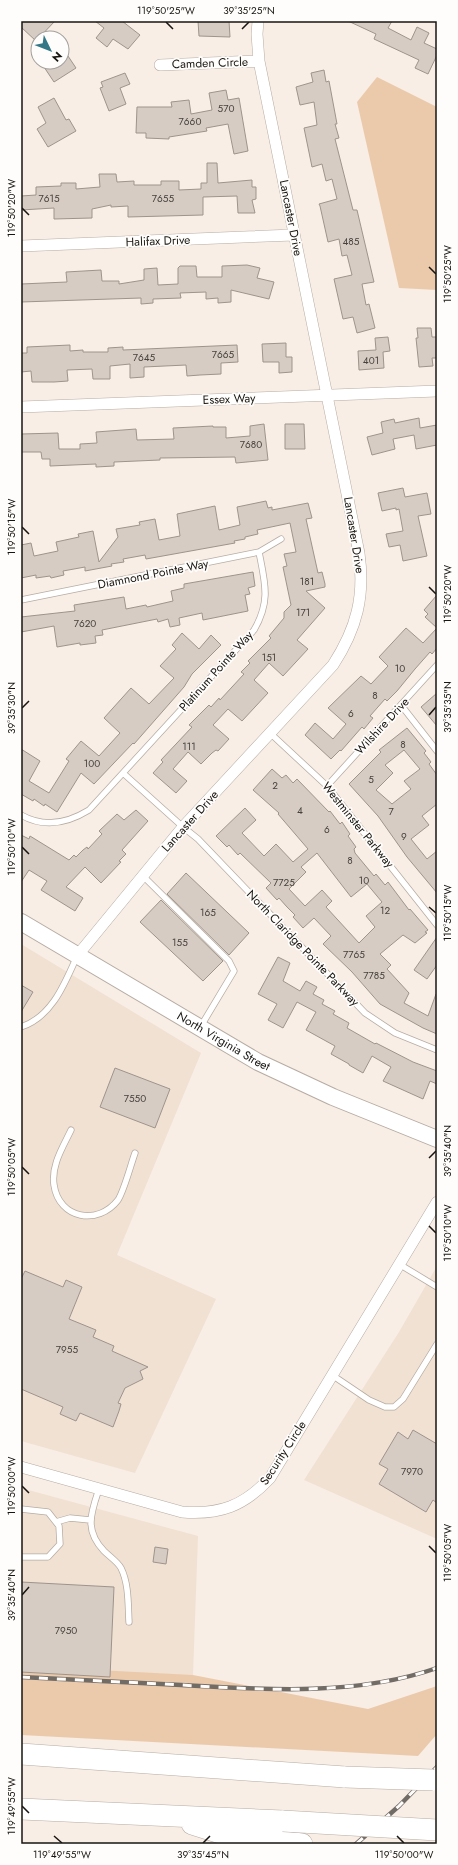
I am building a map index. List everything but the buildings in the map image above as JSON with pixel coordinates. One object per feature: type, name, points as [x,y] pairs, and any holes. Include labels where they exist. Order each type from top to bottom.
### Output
[{"type":"highway","points":[[21,1754],[345,1777],[436,1780]]},
{"type":"highway","points":[[21,1809],[283,1821],[437,1830]]},
{"type":"highway","points":[[164,1815],[230,1836],[302,1844]]},
{"type":"main road","name":"North Virginia Street","points":[[21,922],[258,1062],[333,1097],[437,1139]]},
{"type":"street","name":"Lancaster Drive","points":[[77,956],[183,827],[333,665],[350,635],[358,609],[361,589],[359,552],[259,61],[257,34],[258,21]]},
{"type":"street","name":"Camden Circle","points":[[160,65],[259,61]]},
{"type":"street","name":"Halifax Drive","points":[[21,246],[294,236]]},
{"type":"street","name":"Essex Way","points":[[21,407],[437,391]]},
{"type":"street","name":"Security Circle","points":[[21,1467],[182,1512],[199,1514],[215,1512],[233,1506],[247,1499],[270,1478],[437,1202]]},
{"type":"lane","name":"Diamnond Pointe Way","points":[[21,600],[259,552],[281,539]]},
{"type":"lane","name":"Platinum Pointe Way","points":[[21,815],[38,822],[51,823],[77,817],[89,810],[254,630],[261,618],[266,597],[259,552]]},
{"type":"lane","name":"Wilshire Drive","points":[[327,786],[437,665]]},
{"type":"lane","points":[[401,705],[437,751]]},
{"type":"lane","name":"Westminster Parkway","points":[[270,733],[327,786],[437,925]]},
{"type":"lane","name":"North Claridge Pointe Parkway","points":[[124,773],[198,839],[365,1013],[395,1033],[437,1050]]},
{"type":"lane","points":[[143,876],[229,961],[234,971],[200,1028]]},
{"type":"lane","points":[[21,1027],[42,1016],[65,983],[77,956]]},
{"type":"lane","points":[[71,1130],[56,1162],[54,1184],[58,1200],[72,1213],[91,1217],[104,1212],[119,1199],[135,1153]]},
{"type":"lane","points":[[399,1264],[437,1288]]},
{"type":"lane","points":[[332,1375],[369,1400],[386,1407],[394,1406],[403,1399],[437,1344]]},
{"type":"lane","points":[[99,1489],[89,1523],[98,1544],[121,1567],[126,1581],[129,1622]]},
{"type":"lane","points":[[21,1509],[48,1512],[59,1526],[60,1544],[48,1557],[21,1557]]},
{"type":"lane","points":[[56,1522],[70,1518],[90,1520]]},
{"type":"shaded area","points":[[377,77],[437,107],[437,290],[399,288],[357,102]]},
{"type":"shaded area","points":[[21,944],[201,1053],[117,1255],[216,1299],[135,1473],[21,1441]]},
{"type":"shaded area","points":[[437,1266],[437,1539],[304,1480],[399,1332]]},
{"type":"shaded area","points":[[21,1488],[198,1536],[193,1675],[107,1677],[21,1670]]},
{"type":"shaded area","points":[[21,1666],[193,1675],[368,1709],[437,1686],[437,1734],[418,1756],[21,1735]]},
{"type":"railway","points":[[21,1677],[245,1688],[310,1689],[375,1683],[406,1677],[437,1668]]},
{"type":"railway","points":[[356,1844],[399,1806],[437,1767]]}]
